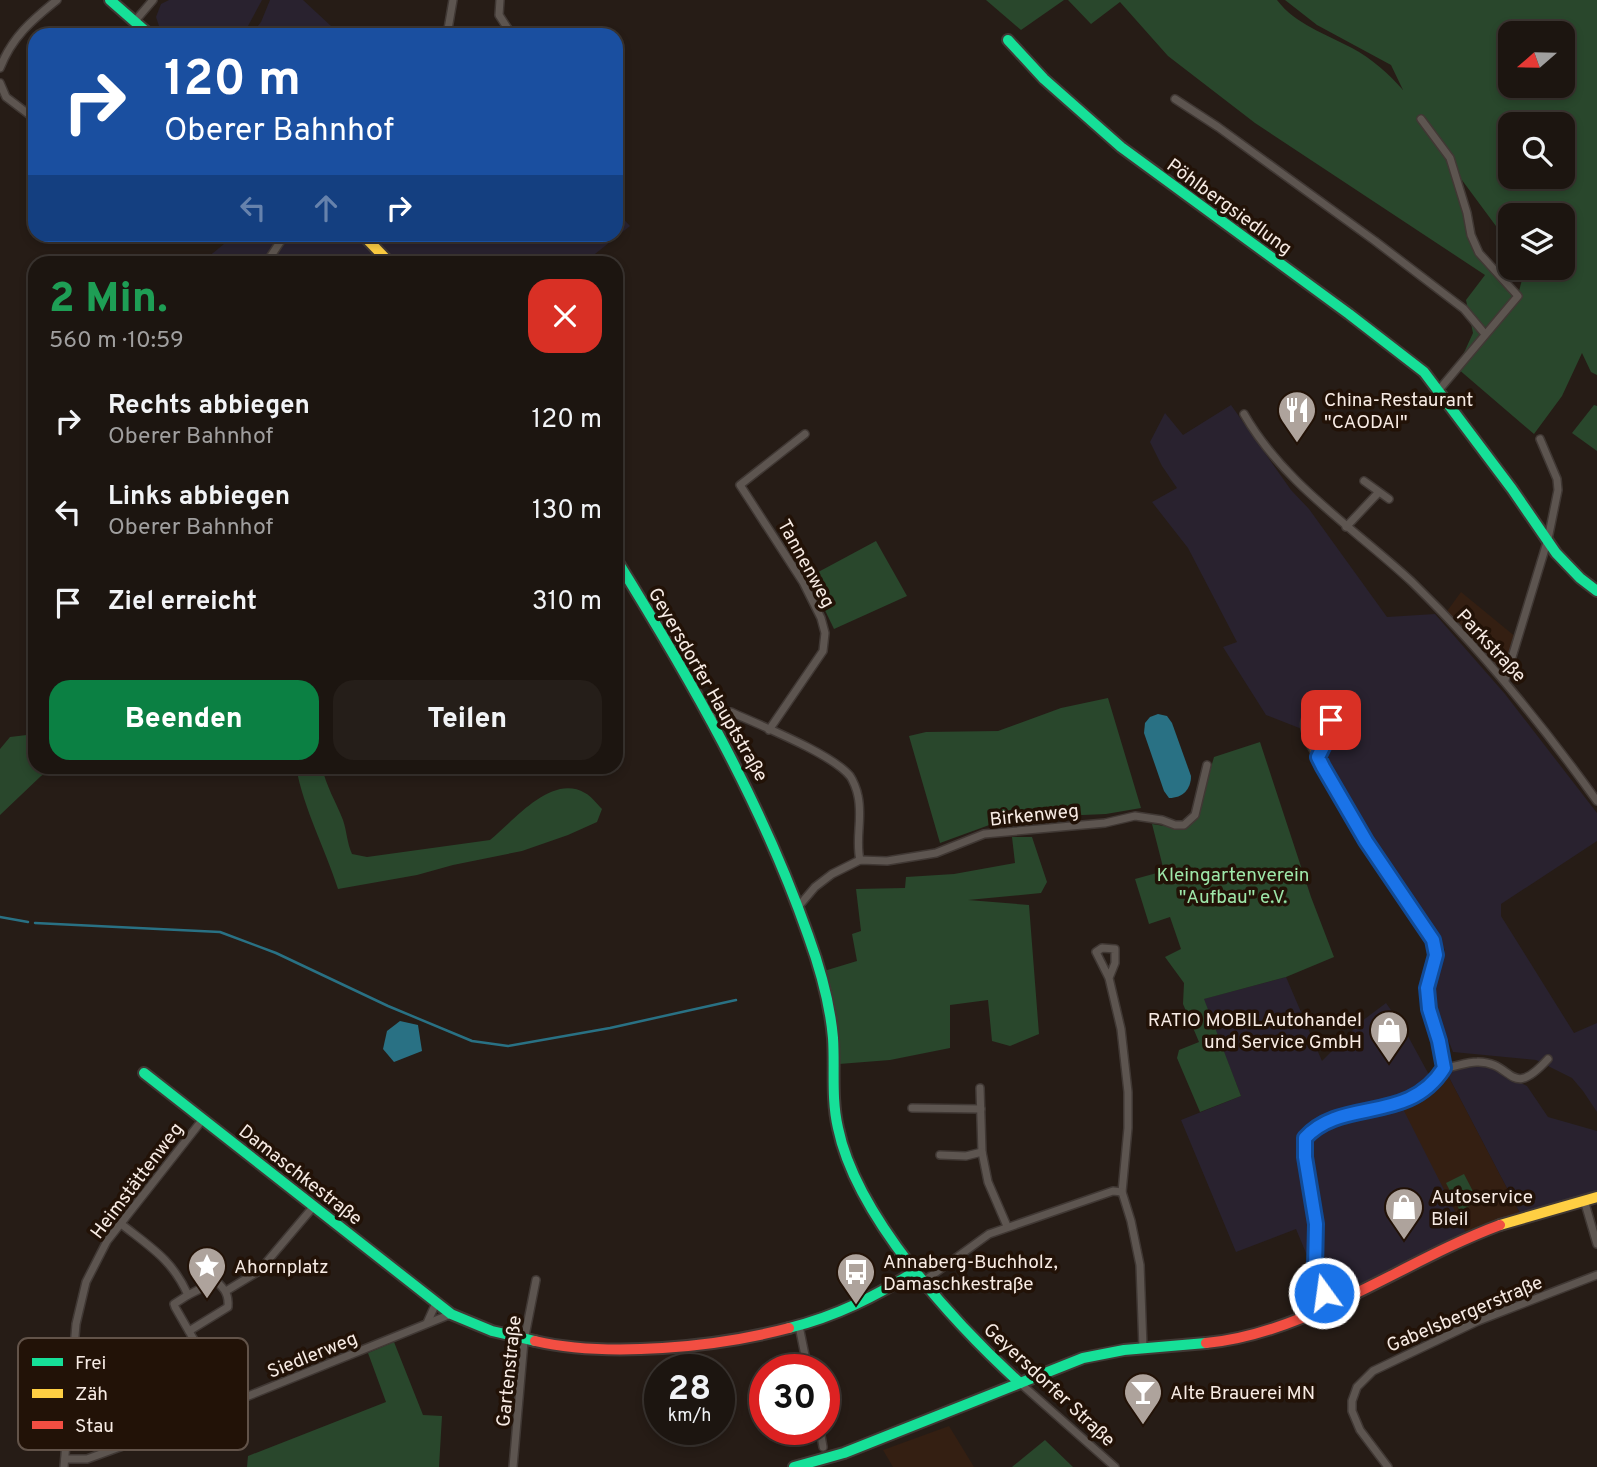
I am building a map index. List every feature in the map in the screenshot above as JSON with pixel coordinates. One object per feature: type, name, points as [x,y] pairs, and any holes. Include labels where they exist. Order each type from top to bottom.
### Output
[{"type":"main road","points":[[110,0],[142,28]]},
{"type":"main road","name":"Pöhlbergsiedlung","points":[[1008,40],[1044,79],[1121,147],[1424,372],[1556,553],[1597,591]]},
{"type":"main road","points":[[369,242],[382,256]]},
{"type":"main road","name":"Geyersdorfer Hauptstraße","points":[[623,571],[711,718],[749,789],[798,907],[829,1004],[835,1066],[835,1115],[840,1138],[866,1196],[886,1226]]},
{"type":"main road","name":"Damaschkestraße","points":[[144,1073],[451,1314],[491,1332],[524,1341],[604,1348],[656,1348],[749,1338],[799,1326],[856,1306],[916,1270]]},
{"type":"main road","points":[[794,1467],[826,1463],[1083,1358],[1143,1348],[1196,1346],[1237,1339],[1285,1324],[1468,1237],[1522,1217],[1597,1197]]},
{"type":"main road","name":"Geyersdorfer Straße","points":[[886,1226],[924,1280],[995,1361],[1020,1382]]},
{"type":"street","points":[[0,68],[8,48],[25,26],[57,0]]},
{"type":"street","points":[[135,21],[153,0]]},
{"type":"street","points":[[448,28],[453,0]]},
{"type":"street","points":[[500,0],[499,15],[507,28]]},
{"type":"street","points":[[0,83],[6,97],[28,114]]},
{"type":"street","points":[[1175,99],[1218,127],[1385,249],[1464,309],[1485,334]]},
{"type":"street","points":[[1421,119],[1450,158],[1471,235],[1479,253],[1518,296],[1438,391]]},
{"type":"street","name":"Parkstraße","points":[[1244,414],[1255,432],[1298,483],[1411,582],[1505,680],[1597,801]]},
{"type":"street","name":"Tannenweg","points":[[769,730],[823,651],[825,633],[821,618],[803,582],[740,485],[805,434]]},
{"type":"street","points":[[1505,680],[1548,539],[1558,490],[1557,479],[1540,439]]},
{"type":"street","points":[[1364,481],[1389,499]]},
{"type":"street","points":[[1346,527],[1378,493]]},
{"type":"street","points":[[1318,757],[1332,726],[1329,717],[1318,710],[1310,713],[1304,727],[1318,757],[1366,841],[1433,940],[1436,955],[1427,988],[1429,1009],[1444,1068],[1434,1084],[1414,1097],[1386,1107],[1324,1122],[1305,1138],[1305,1157],[1316,1224],[1315,1269],[1328,1305]]},
{"type":"street","points":[[711,718],[721,712],[731,712],[824,757],[850,776],[858,795],[861,824],[857,847],[860,860]]},
{"type":"street","name":"Birkenweg","points":[[798,907],[815,887],[832,874],[860,860],[887,861],[936,853],[984,834],[1105,823],[1135,816],[1184,825],[1195,815],[1207,765]]},
{"type":"street","points":[[1109,978],[1121,1028],[1128,1092],[1127,1159],[1122,1192],[1140,1265],[1143,1348]]},
{"type":"street","points":[[1444,1068],[1478,1061],[1494,1066],[1516,1079],[1522,1079],[1534,1074],[1548,1059]]},
{"type":"street","points":[[980,1088],[982,1152],[988,1182],[1007,1227]]},
{"type":"street","points":[[912,1108],[981,1109]]},
{"type":"street","name":"Heimstättenweg","points":[[76,1338],[79,1307],[93,1268],[120,1223],[203,1119]]},
{"type":"street","points":[[940,1155],[966,1156],[982,1152]]},
{"type":"street","points":[[924,1280],[989,1234],[1113,1191],[1122,1192]]},
{"type":"street","points":[[1584,1200],[1597,1244]]},
{"type":"street","points":[[226,1291],[259,1271],[314,1206]]},
{"type":"street","points":[[120,1223],[172,1266],[188,1295]]},
{"type":"street","name":"Gabelsbergerstraße","points":[[1388,1467],[1360,1430],[1352,1412],[1352,1401],[1357,1387],[1373,1371],[1478,1321],[1597,1275]]},
{"type":"street","points":[[189,1331],[228,1307],[226,1291],[216,1280],[174,1304],[189,1331],[193,1338]]},
{"type":"street","name":"Gartenstraße","points":[[513,1467],[524,1341],[536,1280]]},
{"type":"street","points":[[427,1323],[436,1303]]},
{"type":"street","name":"Siedlerweg","points":[[248,1396],[451,1314]]},
{"type":"street","points":[[799,1326],[805,1354]]},
{"type":"street","name":"Geyersdorfer Straße","points":[[1020,1382],[1115,1467]]},
{"type":"street","name":"Siedlerweg","points":[[65,1463],[87,1459],[110,1450]]},
{"type":"shaded area","points":[[169,0],[262,0],[246,28],[160,28],[156,17],[161,4]]},
{"type":"shaded area","points":[[270,0],[303,0],[331,26],[256,28]]},
{"type":"shaded area","points":[[623,218],[630,226],[623,232]]},
{"type":"shaded area","points":[[610,242],[592,256],[209,256],[224,244]]},
{"type":"shaded area","points":[[1231,405],[1387,617],[1435,614],[1505,694],[1597,813],[1597,841],[1501,904],[1501,916],[1574,1033],[1597,1023],[1597,1112],[1572,1078],[1536,1060],[1453,1052],[1436,1009],[1434,993],[1445,950],[1340,788],[1312,733],[1266,715],[1223,647],[1237,642],[1188,548],[1152,502],[1177,488],[1150,442],[1165,413],[1183,435]]},
{"type":"shaded area","points":[[1461,592],[1517,638],[1506,675],[1445,614]]},
{"type":"shaded area","points":[[1286,977],[1322,1061],[1362,1021],[1386,1003],[1403,1027],[1434,1084],[1468,1237],[1337,1300],[1326,1275],[1306,1253],[1296,1229],[1236,1252],[1181,1120],[1241,1096],[1203,999]]},
{"type":"shaded area","points":[[1478,1061],[1527,1086],[1548,1117],[1597,1131],[1597,1191],[1522,1217],[1444,1068]]},
{"type":"shaded area","points":[[1444,1068],[1522,1217],[1468,1237],[1400,1103],[1414,1097]]},
{"type":"shaded area","points":[[949,1426],[974,1467],[893,1467],[883,1450]]},
{"type":"green space","points":[[986,0],[1064,0],[1021,30]]},
{"type":"green space","points":[[1068,0],[1277,0],[1302,22],[1366,57],[1386,72],[1403,90],[1391,65],[1317,25],[1285,0],[1597,0],[1597,375],[1591,372],[1582,353],[1562,396],[1534,434],[1457,368],[1473,333],[1466,300],[1485,275],[1255,123],[1168,56],[1120,2],[1091,24]]},
{"type":"green space","points":[[1594,405],[1597,406],[1597,451],[1572,433]]},
{"type":"green space","points":[[876,541],[907,596],[834,629],[809,577]]},
{"type":"green space","points":[[1108,698],[1141,808],[1106,814],[992,824],[940,843],[909,736],[926,732],[998,731],[1061,708]]},
{"type":"green space","points":[[28,735],[28,774],[44,774],[0,815],[0,749],[10,737]]},
{"type":"green space","name":"Kleingartenverein \"Aufbau\" e.V.","points":[[1260,742],[1311,897],[1334,957],[1286,977],[1204,999],[1241,1096],[1200,1112],[1177,1058],[1179,1050],[1199,1042],[1183,1004],[1184,983],[1165,957],[1181,949],[1170,917],[1149,924],[1135,879],[1164,871],[1152,824],[1176,828],[1197,816],[1214,757]]},
{"type":"green space","points":[[298,774],[324,774],[343,820],[352,854],[367,857],[490,840],[533,802],[559,789],[585,793],[602,809],[597,822],[522,851],[417,875],[338,889]]},
{"type":"green space","points":[[1012,837],[1032,837],[1047,882],[1041,893],[968,900],[1029,905],[1039,1034],[1010,1046],[992,1041],[988,1000],[950,1005],[950,1048],[890,1060],[839,1064],[832,1004],[824,971],[857,961],[852,934],[861,931],[856,889],[905,888],[906,877],[954,874],[1015,863]]},
{"type":"green space","points":[[1464,1174],[1478,1201],[1460,1211],[1446,1183]]},
{"type":"green space","points":[[394,1342],[423,1415],[442,1416],[439,1467],[247,1467],[248,1456],[386,1402],[368,1353]]},
{"type":"green space","points":[[1045,1440],[1073,1467],[1012,1467]]},
{"type":"water","points":[[1158,714],[1167,716],[1172,723],[1191,776],[1190,785],[1185,792],[1174,798],[1169,798],[1164,791],[1144,733],[1145,723]]},
{"type":"water","points":[[400,1021],[418,1025],[422,1051],[394,1062],[383,1049],[387,1031]]},
{"type":"waterway","points":[[0,917],[28,922]]},
{"type":"waterway","points":[[35,923],[220,932],[276,953],[388,1006],[472,1041],[508,1046],[610,1028],[736,1000]]},
{"type":"traffic: fast","points":[[110,0],[142,28]]},
{"type":"traffic: fast","points":[[1008,40],[1044,79],[1121,147],[1424,372],[1512,489],[1556,553],[1597,591]]},
{"type":"traffic: fast","points":[[623,571],[722,742],[769,837],[789,885],[824,986],[833,1038],[834,1094],[838,1128],[848,1162],[865,1197],[886,1232],[938,1299],[1020,1383]]},
{"type":"traffic: fast","points":[[144,1073],[451,1314],[492,1331],[535,1341]]},
{"type":"traffic: fast","points":[[789,1328],[855,1305],[916,1271]]},
{"type":"traffic: fast","points":[[794,1467],[844,1453],[1083,1358],[1124,1350],[1206,1343]]},
{"type":"traffic: slow","points":[[370,242],[383,256]]},
{"type":"traffic: slow","points":[[1500,1225],[1597,1197]]},
{"type":"traffic: jam","points":[[1206,1343],[1244,1337],[1281,1326],[1500,1225]]},
{"type":"traffic: jam","points":[[535,1341],[595,1349],[662,1348],[729,1340],[789,1328]]},
{"type":"place","name":"China-Restaurant \"CAODAI\"","points":[[1297,444]]},
{"type":"place","name":"RATIO MOBILAutohandel und Service GmbH","points":[[1389,1064]]},
{"type":"place","name":"Autoservice Bleil","points":[[1404,1241]]},
{"type":"place","name":"Ahornplatz","points":[[207,1300]]},
{"type":"place","name":"Annaberg-Buchholz, Damaschkestraße","points":[[856,1306]]},
{"type":"place","name":"Alte Brauerei MN","points":[[1143,1426]]},
{"type":"route","points":[[1324,1293],[1315,1269],[1316,1224],[1305,1157],[1305,1138],[1311,1130],[1324,1122],[1386,1107],[1414,1097],[1434,1084],[1444,1068],[1429,1009],[1427,988],[1435,965],[1433,940],[1366,841],[1318,757],[1331,731],[1331,720]]}]
